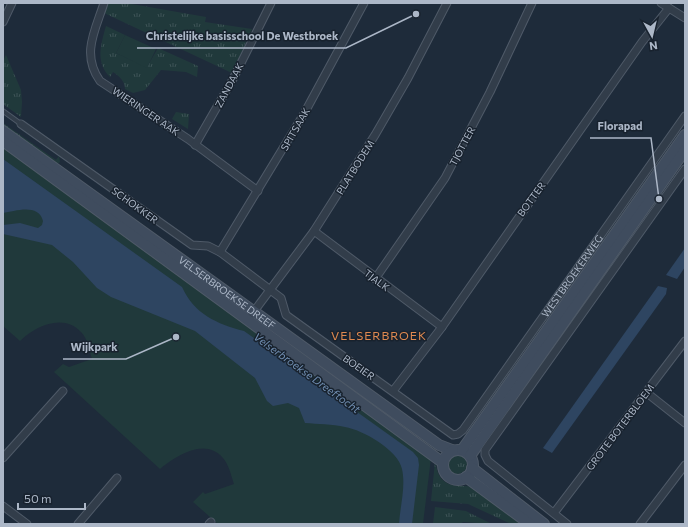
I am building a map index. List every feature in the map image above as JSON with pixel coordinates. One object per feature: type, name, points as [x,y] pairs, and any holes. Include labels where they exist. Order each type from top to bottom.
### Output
[{"type":"street","points":[[3,22],[12,3]]},
{"type":"street","name":"WIERINGER AAK","points":[[104,3],[92,38],[90,55],[94,73],[100,81],[195,145],[258,191]]},
{"type":"street","name":"ZANDAAK","points":[[195,145],[233,79],[271,3]]},
{"type":"street","name":"SPITSAAK","points":[[220,252],[305,112],[364,3]]},
{"type":"street","name":"PLATBODEM","points":[[248,320],[314,232],[375,135],[408,78],[447,3]]},
{"type":"street","name":"TJOTTER","points":[[375,279],[445,178],[490,92],[532,3]]},
{"type":"street","points":[[661,3],[685,18]]},
{"type":"street","name":"BOTTER","points":[[393,391],[442,327],[642,42],[669,8]]},
{"type":"street","name":"WESTBROEKERWEG","points":[[458,434],[463,430],[685,116]]},
{"type":"street","name":"SCHOKKER","points":[[21,124],[192,246],[208,246],[220,252],[270,290]]},
{"type":"street","name":"VELSERBROEKSE DREEF","points":[[3,131],[439,445],[462,452]]},
{"type":"street","name":"WESTBROEKERWEG","points":[[554,513],[488,461],[485,455],[485,450],[505,406],[685,135]]},
{"type":"street","name":"VELSERBROEKSE DREEF","points":[[3,141],[442,462]]},
{"type":"street","name":"WESTBROEKERWEG","points":[[505,406],[685,150]]},
{"type":"street","name":"WESTBROEKERWEG","points":[[462,452],[505,406],[685,169]]},
{"type":"street","name":"TJALK","points":[[314,232],[375,279],[442,327]]},
{"type":"street","name":"BOEIER","points":[[270,290],[281,298],[286,315],[449,433],[453,435],[458,434]]},
{"type":"street","name":"GROTE BOTERBLOEM","points":[[554,513],[647,393],[685,341]]},
{"type":"street","points":[[3,458],[63,391]]},
{"type":"street","points":[[647,393],[685,423]]},
{"type":"street","points":[[472,468],[466,477],[458,480],[449,478],[444,471],[442,462],[448,453],[462,452],[472,468],[544,524]]},
{"type":"street","points":[[640,524],[685,465]]},
{"type":"street","points":[[466,477],[530,524]]},
{"type":"street","points":[[78,524],[117,478]]},
{"type":"street","points":[[3,506],[27,524]]},
{"type":"street","points":[[554,513],[567,524]]},
{"type":"lane","name":"SCHOKKER","points":[[3,111],[21,124]]},
{"type":"green space","points":[[108,3],[126,3],[206,17],[205,22],[252,29],[232,73],[104,13]]},
{"type":"green space","points":[[106,26],[125,35],[116,53],[147,67],[158,48],[198,66],[197,77],[186,72],[161,70],[145,90],[133,93],[125,89],[123,81],[113,72],[110,77],[102,65],[100,53]]},
{"type":"green space","points":[[125,35],[156,49],[147,68],[116,53]]},
{"type":"green space","points":[[6,55],[21,90],[21,117],[3,104],[3,61]]},
{"type":"green space","points":[[176,112],[189,114],[188,129],[172,119]]},
{"type":"green space","points":[[3,123],[56,160],[59,156],[60,162],[57,164],[3,129]]},
{"type":"green space","points":[[3,143],[431,458],[423,524],[218,524],[193,502],[203,492],[205,494],[234,484],[223,458],[216,452],[208,449],[199,449],[182,454],[160,469],[54,372],[63,364],[69,367],[92,359],[87,341],[81,332],[74,326],[66,323],[50,324],[33,331],[20,341],[3,326]]},
{"type":"green space","points":[[457,454],[464,457],[467,464],[464,471],[457,474],[450,471],[447,464],[450,457]]},
{"type":"green space","points":[[435,462],[439,475],[444,481],[451,485],[468,486],[476,489],[524,524],[511,524],[468,504],[431,501]]},
{"type":"green space","points":[[435,507],[466,511],[492,524],[463,522],[460,524],[433,524]]},
{"type":"water","points":[[3,159],[182,287],[193,304],[200,311],[216,321],[244,331],[413,452],[418,458],[419,465],[412,524],[399,524],[403,489],[402,469],[394,455],[379,442],[361,432],[345,427],[305,423],[299,408],[288,403],[273,406],[267,401],[255,378],[195,331],[111,297],[97,288],[73,262],[52,245],[3,234],[3,225],[20,223],[38,228],[42,225],[43,221],[41,215],[32,210],[20,210],[3,213]]},
{"type":"water","points":[[685,248],[685,267],[677,279],[666,275]]},
{"type":"water","points":[[658,286],[667,288],[666,294],[552,453],[543,448]]},
{"type":"place","name":"Christelijke basisschool De Westbroek","points":[[416,14]]},
{"type":"place","name":"Florapad","points":[[659,199]]},
{"type":"place","name":"Wijkpark","points":[[176,337]]},
{"type":"district","name":"VELSERBROEK","points":[[379,336]]},
{"type":"water label","name":"Velserbroekse Dreeftocht","points":[[307,373]]}]
